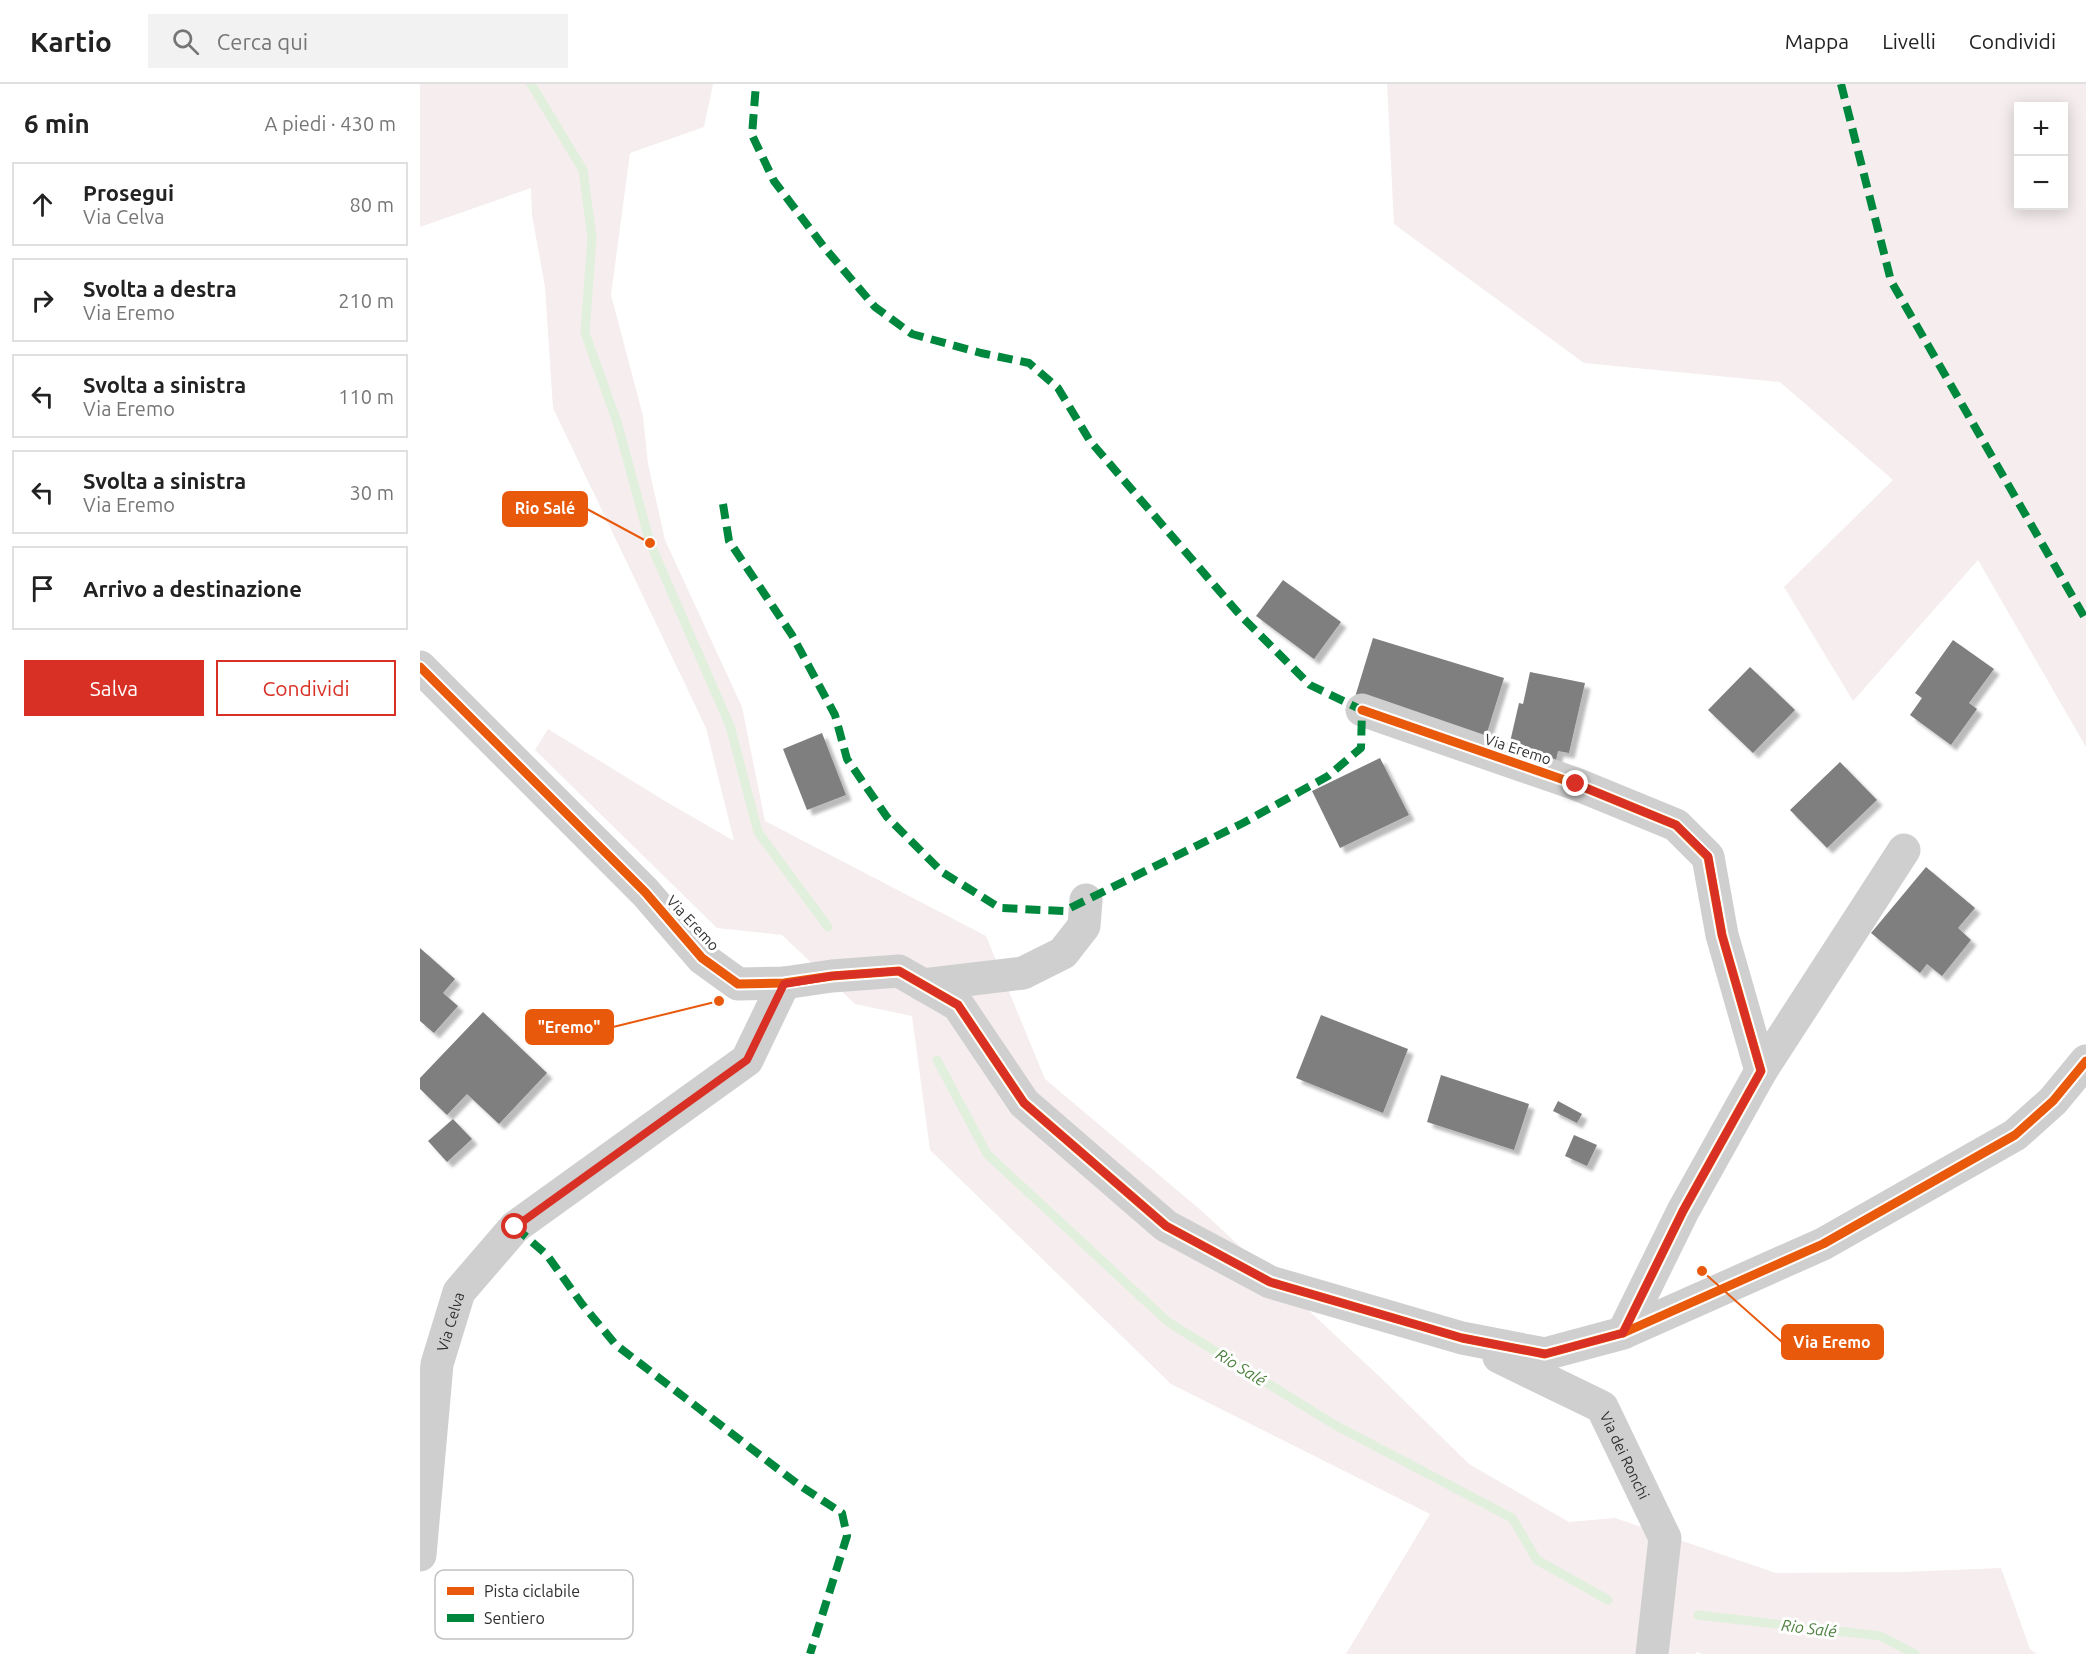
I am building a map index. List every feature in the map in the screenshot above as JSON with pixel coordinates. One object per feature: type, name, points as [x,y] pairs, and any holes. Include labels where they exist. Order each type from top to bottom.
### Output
[{"type":"street","name":"Via Eremo","points":[[420,667],[645,892],[702,958],[738,984],[784,984],[832,976],[899,971],[958,1005],[1024,1103],[1166,1226],[1270,1282],[1462,1338],[1545,1354],[1623,1333],[1823,1244],[2015,1135],[2053,1101],[2086,1061]]},
{"type":"street","name":"Via Eremo","points":[[1362,710],[1576,784],[1676,825],[1708,856],[1722,935],[1761,1071]]},
{"type":"street","points":[[1623,1333],[1683,1211],[1761,1071],[1904,850]]},
{"type":"street","points":[[923,985],[1023,973],[1063,953],[1084,926],[1086,900]]},
{"type":"street","name":"Via Celva","points":[[420,1555],[437,1364],[459,1292],[515,1227],[747,1060],[784,984]]},
{"type":"street","name":"Via dei Ronchi","points":[[1462,1338],[1602,1407],[1665,1538],[1652,1654]]},
{"type":"shaded area","points":[[420,84],[713,84],[704,127],[630,153],[611,295],[643,416],[648,464],[665,540],[742,707],[765,821],[986,936],[1045,1079],[1203,1212],[1379,1376],[1469,1464],[1569,1522],[1615,1518],[1776,1573],[1903,1572],[2001,1568],[2030,1649],[2037,1654],[1702,1654],[1697,1652],[1695,1654],[1346,1654],[1430,1514],[1171,1384],[930,1150],[912,1016],[855,1004],[782,935],[717,928],[535,750],[548,729],[734,841],[706,728],[553,408],[545,287],[532,215],[531,188],[420,227]]},
{"type":"shaded area","points":[[1387,84],[2086,84],[2086,747],[1978,560],[1853,701],[1784,587],[1893,480],[1780,382],[1584,363],[1394,224]]},
{"type":"building","points":[[1283,580],[1341,622],[1314,659],[1256,616]]},
{"type":"building","points":[[1373,638],[1504,678],[1486,736],[1355,697]]},
{"type":"building","points":[[1953,640],[1994,669],[1969,703],[1977,709],[1951,745],[1910,715],[1922,698],[1915,693]]},
{"type":"building","points":[[1750,667],[1795,710],[1753,753],[1708,710]]},
{"type":"building","points":[[1530,672],[1585,683],[1569,753],[1558,751],[1555,765],[1507,755],[1519,703],[1523,704]]},
{"type":"building","points":[[822,733],[846,795],[807,810],[783,749]]},
{"type":"building","points":[[1380,758],[1409,815],[1340,848],[1312,791]]},
{"type":"building","points":[[1840,762],[1877,800],[1827,848],[1790,810]]},
{"type":"building","points":[[1926,867],[1975,908],[1958,928],[1971,940],[1942,976],[1927,964],[1920,973],[1871,933]]},
{"type":"building","points":[[420,948],[455,979],[443,993],[458,1006],[434,1033],[420,1021]]},
{"type":"building","points":[[483,1012],[547,1073],[499,1124],[467,1094],[447,1115],[420,1089],[420,1078]]},
{"type":"building","points":[[1321,1015],[1408,1049],[1383,1113],[1296,1078]]},
{"type":"building","points":[[1441,1075],[1529,1104],[1514,1150],[1427,1122]]},
{"type":"building","points":[[1558,1101],[1582,1114],[1577,1123],[1553,1111]]},
{"type":"building","points":[[453,1119],[472,1139],[447,1162],[428,1141]]},
{"type":"building","points":[[1574,1135],[1597,1145],[1587,1166],[1565,1156]]},
{"type":"waterway","name":"Rio Salé","points":[[531,84],[583,170],[592,237],[585,333],[617,422],[650,543],[730,726],[758,832],[828,927]]},
{"type":"waterway","name":"Rio Salé","points":[[937,1060],[987,1154],[1168,1322],[1335,1425],[1512,1518],[1537,1560],[1608,1600]]},
{"type":"waterway","name":"Rio Salé","points":[[1698,1615],[1880,1636],[1915,1654]]},
{"type":"marked path","points":[[723,504],[729,541],[792,635],[835,715],[847,759],[887,817],[942,872],[1000,908],[1064,911],[1243,823],[1328,776],[1361,748],[1362,710],[1310,685],[1240,615],[1090,441],[1058,388],[1029,363],[981,353],[912,334],[875,307],[824,247],[774,181],[752,135],[756,84]]},
{"type":"marked path","points":[[1841,84],[1891,281],[2086,620]]},
{"type":"marked path","points":[[515,1227],[547,1255],[582,1304],[616,1345],[799,1485],[842,1513],[847,1536],[810,1654]]},
{"type":"cycle path","points":[[420,667],[645,892],[702,958],[738,984],[784,983],[832,976],[899,971],[958,1005],[1024,1103],[1166,1226],[1270,1282],[1462,1338],[1545,1354],[1623,1333],[1823,1244],[2015,1135],[2053,1101],[2086,1061]]},
{"type":"cycle path","points":[[1362,710],[1576,784],[1676,825],[1708,857],[1722,935],[1761,1071],[1683,1211],[1623,1333]]},
{"type":"place","name":"Rio Salé","points":[[650,543]]},
{"type":"place","name":"\"Eremo\"","points":[[719,1001]]},
{"type":"place","name":"Via Eremo","points":[[1702,1271]]},
{"type":"route","points":[[515,1227],[747,1060],[784,984],[832,976],[899,971],[958,1005],[1024,1103],[1166,1226],[1270,1282],[1462,1338],[1545,1354],[1623,1333],[1683,1211],[1761,1071],[1722,935],[1708,856],[1676,825],[1576,784]]}]
